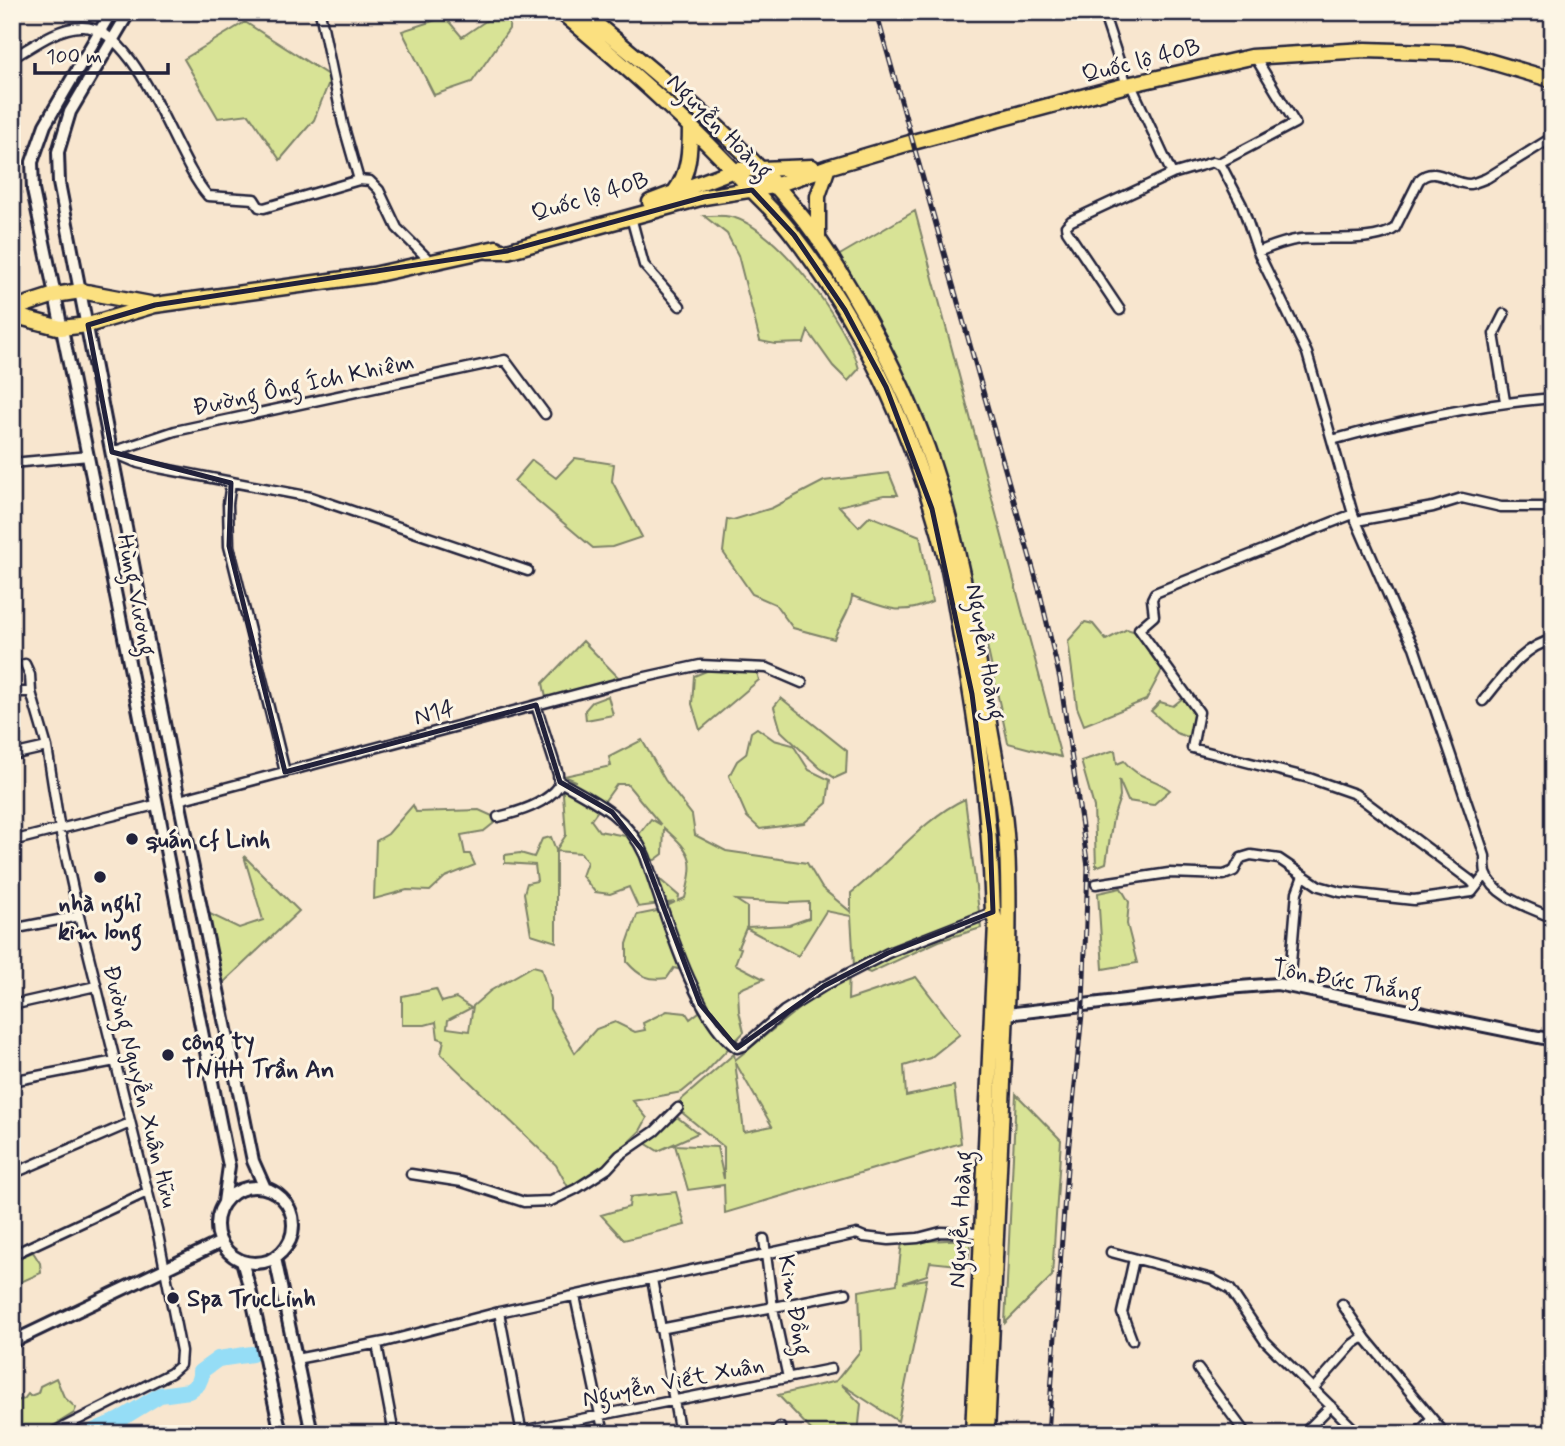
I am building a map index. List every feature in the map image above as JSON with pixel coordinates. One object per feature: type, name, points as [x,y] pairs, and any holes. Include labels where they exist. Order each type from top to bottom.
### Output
[{"type":"highway","name":"Nguyễn Hoàng","points":[[561,12],[690,125],[794,235],[845,310],[886,387],[928,498],[949,571],[972,694],[990,834],[995,936],[973,1434]]},
{"type":"highway","name":"Nguyễn Hoàng","points":[[582,12],[702,114],[774,186],[818,239],[896,374],[927,448],[950,524],[971,616],[1007,843],[1007,1014],[987,1434]]},
{"type":"highway","points":[[595,12],[649,68]]},
{"type":"highway","name":"Quốc lộ 40B","points":[[488,251],[507,251],[546,242],[704,197],[774,186],[828,167],[1128,85],[1255,57],[1365,50],[1461,53],[1553,80]]},
{"type":"highway","points":[[674,193],[685,175],[690,125]]},
{"type":"highway","points":[[818,239],[818,196],[828,167]]},
{"type":"highway","name":"Quốc lộ 40B","points":[[155,305],[373,275],[488,251],[634,208],[734,170],[828,167]]},
{"type":"highway","points":[[12,309],[81,290],[155,305]]},
{"type":"highway","points":[[12,314],[61,328],[88,325],[155,305]]},
{"type":"main road","name":"Hùng Vương","points":[[111,12],[45,125],[32,162],[33,190],[89,456],[155,805],[229,1166],[224,1202]]},
{"type":"main road","name":"Hùng Vương","points":[[129,12],[70,112],[58,152],[59,183],[179,800],[253,1161],[265,1188]]},
{"type":"main road","points":[[89,456],[112,452]]},
{"type":"main road","points":[[155,805],[179,800]]},
{"type":"main road","name":"Tôn Đức Thắng","points":[[1007,1014],[1277,984],[1553,1040]]},
{"type":"main road","points":[[265,1188],[286,1203],[293,1226],[291,1238],[275,1258],[264,1262],[242,1261],[230,1253],[221,1242],[217,1229],[218,1215],[224,1202],[243,1189],[265,1188]]},
{"type":"main road","points":[[12,1342],[221,1242]]},
{"type":"main road","points":[[275,1258],[312,1434]]},
{"type":"main road","points":[[242,1261],[281,1434]]},
{"type":"street","points":[[320,12],[343,124],[359,180]]},
{"type":"street","points":[[1103,12],[1128,85],[1172,174]]},
{"type":"street","points":[[12,58],[55,34],[77,27],[99,31],[128,53],[182,154],[210,198],[254,199],[264,208],[359,180],[370,181],[397,228],[431,262]]},
{"type":"street","points":[[1217,164],[1295,123],[1255,57]]},
{"type":"street","points":[[1258,252],[1298,240],[1370,236],[1391,232],[1419,180],[1424,176],[1436,174],[1470,184],[1487,178],[1553,137]]},
{"type":"street","points":[[1120,310],[1067,232],[1066,226],[1071,221],[1172,174],[1213,162],[1222,165],[1241,205],[1258,252],[1307,353],[1354,518],[1414,647],[1485,856],[1486,874],[1494,886],[1505,895],[1553,918]]},
{"type":"street","points":[[631,217],[644,265],[680,306]]},
{"type":"street","points":[[1504,314],[1494,334],[1505,401]]},
{"type":"street","name":"Đường Ông Ích Khiêm","points":[[112,452],[175,431],[505,360],[545,414]]},
{"type":"street","points":[[1332,440],[1505,401],[1553,398]]},
{"type":"street","points":[[112,452],[138,463],[311,497],[528,571]]},
{"type":"street","points":[[12,463],[89,456]]},
{"type":"street","points":[[231,483],[228,504],[229,546],[285,772]]},
{"type":"street","points":[[1476,887],[1355,794],[1309,778],[1192,748],[1199,712],[1139,629],[1154,616],[1152,599],[1156,593],[1354,518],[1433,507],[1462,499],[1501,507],[1553,507]]},
{"type":"street","points":[[1483,701],[1520,659],[1540,644],[1553,640]]},
{"type":"street","name":"Đường Nguyễn Xuân Hữu","points":[[24,664],[30,675],[31,692],[47,747],[60,830],[166,1268],[181,1351],[180,1365],[171,1373],[50,1434]]},
{"type":"street","name":"N14","points":[[179,800],[536,705],[700,665],[767,668],[802,683]]},
{"type":"street","points":[[12,692],[31,692]]},
{"type":"street","points":[[536,705],[560,782],[604,806],[639,844],[681,959],[701,1004],[737,1048],[744,1046],[784,1011],[824,986],[888,953],[993,912]]},
{"type":"street","points":[[12,755],[47,747]]},
{"type":"street","points":[[498,817],[533,806],[554,792],[560,782]]},
{"type":"street","points":[[12,841],[155,805]]},
{"type":"street","points":[[1096,884],[1168,873],[1224,875],[1234,871],[1241,858],[1251,855],[1279,859],[1319,886],[1340,892],[1414,900],[1472,892],[1486,874]]},
{"type":"street","points":[[1289,987],[1297,892],[1303,876]]},
{"type":"street","points":[[12,929],[79,915]]},
{"type":"street","points":[[12,1005],[96,986]]},
{"type":"street","points":[[12,1081],[115,1061]]},
{"type":"street","points":[[411,1174],[462,1182],[524,1202],[551,1201],[607,1169],[620,1155],[655,1131],[678,1108]]},
{"type":"street","points":[[12,1174],[130,1123]]},
{"type":"street","points":[[12,1255],[147,1192]]},
{"type":"street","points":[[296,1359],[377,1344],[499,1312],[857,1234],[889,1240],[918,1238],[941,1232],[982,1233]]},
{"type":"street","name":"Kim Đồng","points":[[764,1239],[773,1308],[788,1378]]},
{"type":"street","points":[[1111,1252],[1212,1279],[1225,1285],[1258,1333],[1359,1434]]},
{"type":"street","points":[[1132,1340],[1122,1313],[1134,1259]]},
{"type":"street","points":[[652,1279],[680,1434]]},
{"type":"street","points":[[660,1329],[846,1293]]},
{"type":"street","points":[[575,1296],[604,1434]]},
{"type":"street","points":[[1342,1304],[1366,1339],[1445,1434]]},
{"type":"street","points":[[499,1312],[522,1432]]},
{"type":"street","points":[[1313,1389],[1357,1340],[1366,1339]]},
{"type":"street","points":[[377,1344],[394,1434]]},
{"type":"street","points":[[1198,1368],[1246,1434]]},
{"type":"street","name":"Nguyễn Viết Xuân","points":[[522,1432],[831,1369]]},
{"type":"street","points":[[1303,1434],[1331,1406]]},
{"type":"street","points":[[1418,1434],[1431,1420]]},
{"type":"street","points":[[773,1434],[780,1427]]},
{"type":"highlighted area","points":[[752,190],[794,235],[845,310],[886,387],[932,509],[972,694],[990,834],[993,912],[888,953],[824,986],[737,1048],[700,1004],[642,850],[612,812],[560,782],[536,705],[285,772],[229,546],[231,483],[112,452],[88,325],[155,305],[507,251],[704,197]]},
{"type":"green space","points":[[499,12],[510,12],[509,29],[472,82],[434,95],[402,31],[445,17],[462,37]]},
{"type":"green space","points":[[245,22],[331,77],[314,120],[280,160],[249,114],[218,118],[184,59]]},
{"type":"green space","points":[[915,211],[1061,757],[1008,743],[986,641],[947,490],[897,358],[838,256]]},
{"type":"green space","points":[[704,216],[728,216],[749,224],[789,258],[826,304],[852,350],[859,369],[848,381],[833,366],[808,331],[804,343],[775,344],[760,341],[738,255],[727,234]]},
{"type":"green space","points":[[575,458],[614,464],[612,481],[642,537],[612,547],[593,548],[514,481],[532,460],[556,478]]},
{"type":"green space","points":[[889,473],[898,495],[884,495],[839,506],[859,527],[870,516],[920,536],[932,602],[901,610],[852,596],[834,639],[793,628],[775,604],[752,594],[723,552],[727,519],[733,520],[772,508],[824,481]]},
{"type":"green space","points":[[1085,622],[1093,624],[1106,640],[1127,629],[1136,632],[1146,646],[1161,656],[1162,670],[1146,700],[1084,725],[1077,707],[1068,641]]},
{"type":"green space","points":[[583,641],[623,682],[567,697],[563,694],[546,698],[543,683]]},
{"type":"green space","points":[[755,664],[759,680],[700,730],[692,704],[694,676],[719,666]]},
{"type":"green space","points":[[608,696],[613,715],[586,720],[585,710],[592,702]]},
{"type":"green space","points":[[781,698],[847,751],[846,773],[835,778],[820,768],[781,731],[774,707]]},
{"type":"green space","points":[[1183,698],[1197,707],[1194,732],[1188,737],[1176,733],[1151,711],[1160,702],[1173,706]]},
{"type":"green space","points":[[757,728],[774,740],[793,745],[809,770],[830,780],[827,803],[804,823],[760,829],[747,817],[729,776],[737,761],[746,754],[751,732]]},
{"type":"green space","points":[[642,740],[665,780],[692,815],[695,835],[726,851],[807,863],[822,888],[851,912],[851,893],[921,829],[965,799],[981,928],[939,941],[870,973],[854,966],[851,916],[826,911],[798,956],[746,928],[735,964],[764,979],[738,990],[744,1032],[705,1073],[682,1092],[633,1101],[647,1118],[640,1131],[573,1196],[556,1165],[441,1054],[444,1040],[438,1038],[436,1022],[402,1025],[402,996],[436,989],[442,1002],[456,998],[471,1008],[448,1020],[447,1028],[469,1031],[473,1006],[490,991],[533,966],[541,968],[550,999],[550,1009],[575,1053],[596,1029],[615,1022],[635,1032],[645,1030],[643,1023],[667,1011],[686,1013],[690,1019],[699,1012],[692,973],[674,968],[667,978],[655,979],[640,974],[627,962],[627,944],[637,915],[657,911],[675,902],[638,907],[629,887],[610,894],[595,892],[582,876],[587,862],[581,853],[556,851],[556,942],[531,934],[524,893],[527,883],[537,881],[535,865],[505,863],[505,855],[520,853],[534,857],[542,839],[551,837],[556,850],[566,835],[562,780],[576,781],[564,776],[611,766],[609,757]],"holes":[[[617,784],[627,784],[661,825],[651,819],[636,838],[599,831],[591,820]],[[664,828],[682,845],[690,859],[685,898],[678,901],[679,896],[657,877],[648,859],[655,860],[663,854]],[[736,900],[809,902],[809,918],[789,925],[747,927],[747,907]]]},
{"type":"green space","points":[[1115,750],[1117,764],[1124,761],[1140,775],[1170,790],[1153,805],[1128,801],[1119,780],[1120,797],[1113,818],[1106,863],[1096,867],[1094,807],[1081,761]]},
{"type":"green space","points":[[413,805],[416,812],[479,810],[499,819],[484,831],[461,835],[465,854],[470,854],[475,865],[445,877],[430,891],[407,890],[374,899],[376,841],[388,834]]},
{"type":"green space","points":[[244,856],[299,911],[221,985],[206,912],[239,928],[263,920]]},
{"type":"green space","points":[[1121,888],[1129,902],[1127,924],[1137,963],[1103,969],[1098,893]]},
{"type":"green space","points":[[849,968],[848,1000],[916,977],[960,1034],[930,1058],[904,1066],[906,1096],[954,1086],[961,1143],[725,1213],[724,1185],[688,1190],[675,1145],[717,1147],[724,1179],[724,1147],[674,1106],[734,1054],[735,1060]],"holes":[[[735,1062],[772,1126],[744,1132]]]},
{"type":"green space","points":[[1016,1094],[1061,1140],[1052,1276],[1005,1323]]},
{"type":"green space","points":[[669,1111],[698,1133],[658,1151],[645,1143]]},
{"type":"green space","points":[[676,1192],[685,1225],[624,1240],[601,1215],[629,1207],[630,1197]]},
{"type":"green space","points":[[971,1239],[967,1266],[930,1262],[927,1275],[903,1283],[927,1279],[898,1421],[841,1384],[861,1404],[858,1434],[815,1434],[778,1395],[836,1381],[861,1350],[859,1291],[897,1284],[902,1242]]},
{"type":"green space","points":[[33,1252],[40,1263],[41,1273],[12,1286],[12,1266],[18,1263],[18,1258]]},
{"type":"green space","points":[[56,1378],[64,1397],[76,1408],[74,1413],[40,1434],[12,1434],[12,1402],[24,1399],[28,1394],[30,1396],[38,1393],[40,1386]]},
{"type":"waterway","points":[[86,1434],[119,1420],[160,1395],[189,1391],[198,1384],[200,1372],[218,1359],[252,1354]]},
{"type":"railway","points":[[876,12],[1040,593],[1060,679],[1088,867],[1083,1004],[1068,1154],[1048,1434]]},
{"type":"place","name":"quán cf Linh","points":[[132,839]]},
{"type":"place","name":"nhà nghỉ kim long","points":[[100,877]]},
{"type":"place","name":"công ty TNHH Trần An","points":[[168,1055]]},
{"type":"place","name":"Spa TrucLinh","points":[[173,1298]]}]
